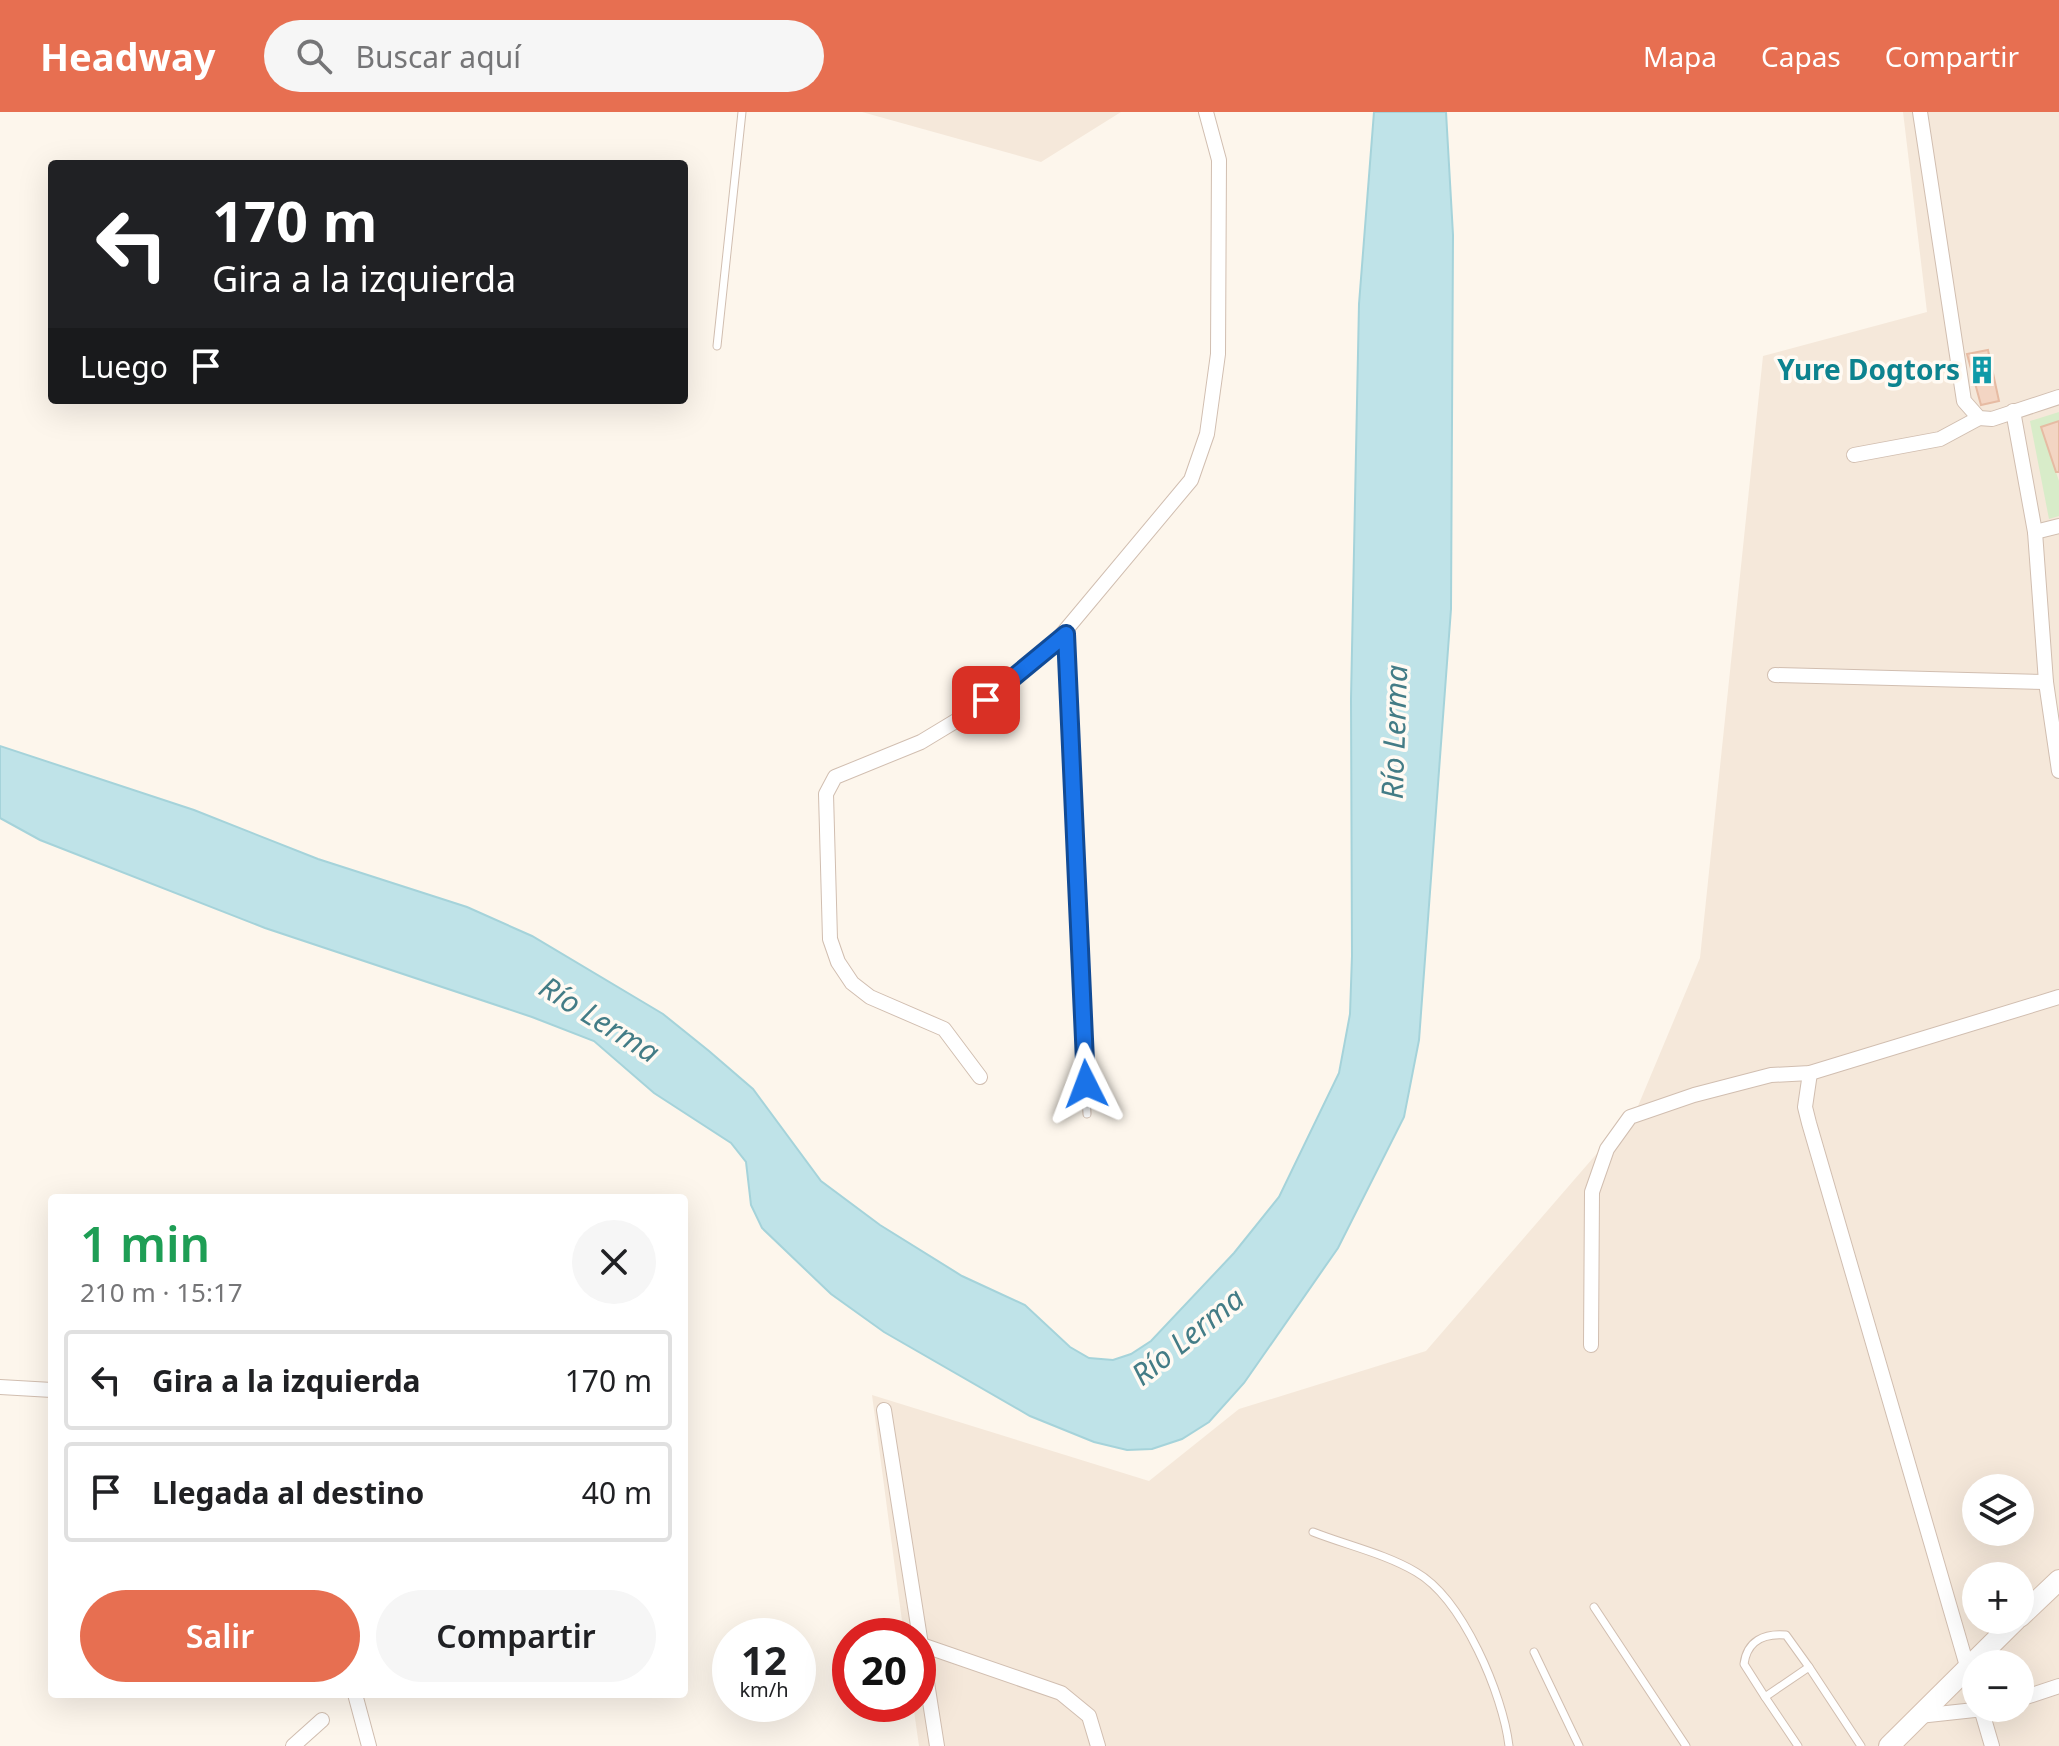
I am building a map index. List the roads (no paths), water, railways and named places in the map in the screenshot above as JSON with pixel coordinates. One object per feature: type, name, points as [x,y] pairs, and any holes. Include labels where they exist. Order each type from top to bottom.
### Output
[{"type":"main road","points":[[2034,1603],[2059,1580]]},
{"type":"main road","points":[[1984,1650],[2001,1634]]},
{"type":"main road","points":[[1889,1746],[1962,1671]]},
{"type":"street","points":[[980,1077],[944,1029],[870,997],[852,983],[838,962],[830,939],[826,794],[835,777],[921,742],[964,716],[1032,665],[1066,634],[1191,480],[1207,434],[1218,354],[1219,160],[1206,112]]},
{"type":"street","points":[[1920,112],[1962,390],[1971,412],[1979,418],[1992,419],[2059,397]]},
{"type":"street","points":[[2013,411],[2035,532],[2059,771]]},
{"type":"street","points":[[1854,455],[1940,439],[1979,418]]},
{"type":"street","points":[[2035,532],[2059,526]]},
{"type":"street","points":[[1775,675],[2051,691]]},
{"type":"street","points":[[1591,1345],[1592,1192],[1607,1149],[1630,1117],[1694,1095],[1771,1075],[1810,1073],[2059,997]]},
{"type":"street","points":[[1810,1073],[1805,1098],[1809,1123],[1962,1650]]},
{"type":"street","points":[[0,1387],[48,1390]]},
{"type":"street","points":[[884,1410],[918,1618]]},
{"type":"street","points":[[936,1650],[1061,1693],[1089,1716],[1098,1746]]},
{"type":"street","points":[[2034,1694],[2059,1686]]},
{"type":"street","points":[[356,1698],[369,1746]]},
{"type":"street","points":[[1918,1716],[1962,1712]]},
{"type":"street","points":[[293,1746],[322,1720]]},
{"type":"street","points":[[933,1722],[937,1746]]},
{"type":"street","points":[[1989,1722],[1992,1746]]},
{"type":"lane","points":[[717,346],[742,112]]},
{"type":"lane","points":[[1066,634],[1087,1114]]},
{"type":"lane","points":[[1313,1532],[1418,1572],[1460,1617],[1498,1691],[1509,1746]]},
{"type":"lane","points":[[1594,1607],[1686,1746]]},
{"type":"lane","points":[[1798,1746],[1744,1664],[1746,1652],[1756,1640],[1771,1634],[1786,1635],[1861,1746]]},
{"type":"lane","points":[[1534,1652],[1579,1746]]},
{"type":"lane","points":[[1765,1697],[1809,1667]]},
{"type":"water","name":"Río Lerma","points":[[1374,112],[1446,112],[1453,235],[1451,609],[1419,1040],[1404,1117],[1338,1248],[1244,1383],[1209,1422],[1182,1439],[1152,1449],[1127,1450],[1094,1442],[1030,1416],[884,1332],[831,1294],[762,1228],[751,1205],[746,1162],[731,1143],[654,1093],[594,1041],[532,1017],[265,928],[40,840],[0,818],[0,746],[194,810],[318,859],[467,907],[532,936],[663,1014],[709,1051],[753,1089],[821,1181],[880,1225],[962,1276],[1025,1305],[1070,1347],[1089,1358],[1113,1360],[1131,1354],[1151,1341],[1234,1253],[1279,1197],[1339,1073],[1350,1014],[1351,699],[1359,304]]},
{"type":"place","name":"Yure Dogtors","points":[[1982,370]]}]
